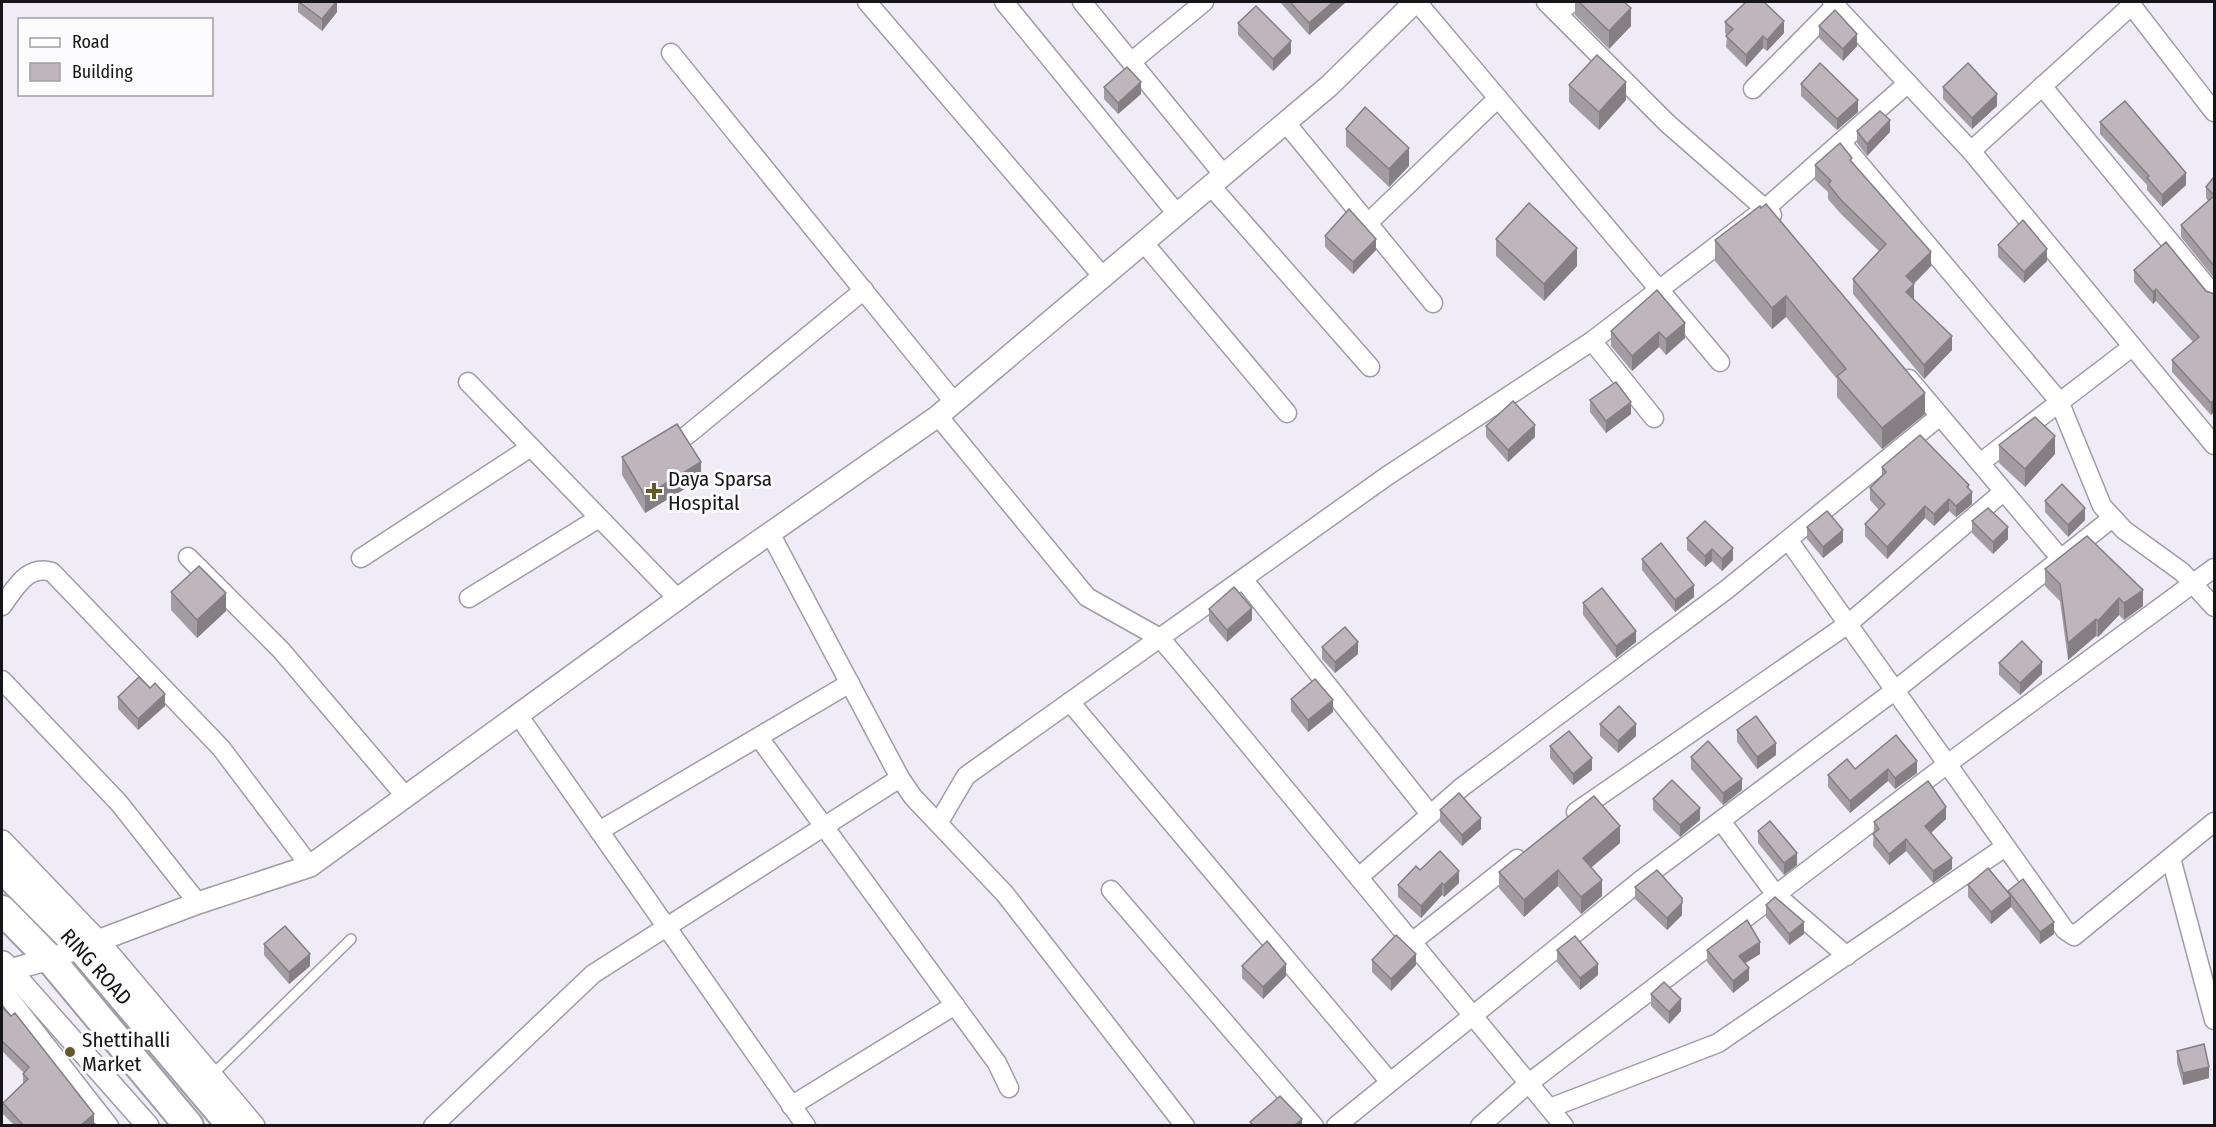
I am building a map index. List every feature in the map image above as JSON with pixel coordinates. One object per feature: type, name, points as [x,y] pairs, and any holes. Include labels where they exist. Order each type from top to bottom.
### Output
[{"type":"highway","name":"RING ROAD","points":[[2,868],[89,945],[232,1125]]},
{"type":"highway","name":"RING ROAD","points":[[2,910],[50,959],[189,1125]]},
{"type":"street","points":[[867,2],[1104,278]]},
{"type":"street","points":[[1004,2],[1177,214]]},
{"type":"street","points":[[1082,2],[1131,62],[1217,180],[1370,367]]},
{"type":"street","points":[[1131,62],[1204,2]]},
{"type":"street","points":[[3,973],[89,945],[198,903],[310,867],[678,599],[938,416],[1329,86],[1416,2],[1720,362]]},
{"type":"street","points":[[1572,2],[1552,8],[1667,123],[1766,208],[1781,226]]},
{"type":"street","points":[[1753,89],[1834,3],[1971,151],[2214,444]]},
{"type":"street","points":[[1971,151],[2130,3],[2214,112]]},
{"type":"street","points":[[671,53],[954,402]]},
{"type":"street","points":[[939,822],[966,776],[1388,476],[1592,341],[1659,287],[1766,208],[1908,83]]},
{"type":"street","points":[[2042,86],[2214,295]]},
{"type":"street","points":[[1368,223],[1498,98]]},
{"type":"street","points":[[1286,123],[1433,303]]},
{"type":"street","points":[[1841,142],[2059,401],[2102,506],[2111,519],[2193,583],[2214,607]]},
{"type":"street","points":[[1144,243],[1287,413]]},
{"type":"street","points":[[686,436],[864,290]]},
{"type":"street","points":[[1592,341],[1654,418]]},
{"type":"street","points":[[1980,463],[2132,347]]},
{"type":"street","points":[[1895,362],[2061,559]]},
{"type":"street","points":[[468,382],[678,599]]},
{"type":"street","points":[[938,416],[1087,597],[1160,639],[1564,1125]]},
{"type":"street","points":[[1359,878],[1462,787],[1789,542],[1940,416]]},
{"type":"street","points":[[361,558],[531,447]]},
{"type":"street","points":[[1561,824],[1848,624],[2003,492]]},
{"type":"street","points":[[469,598],[599,518]]},
{"type":"street","points":[[1336,1125],[1641,880],[1894,691],[2111,519]]},
{"type":"street","points":[[770,533],[900,777],[913,797],[1005,894],[1185,1125]]},
{"type":"street","points":[[1789,542],[2065,930],[2074,936],[2214,822]]},
{"type":"street","points":[[188,557],[281,650],[406,797]]},
{"type":"street","points":[[2,606],[30,573],[41,568],[52,572],[221,748],[310,867]]},
{"type":"street","points":[[1480,1125],[1529,1083],[1946,765],[2214,568]]},
{"type":"street","points":[[1243,579],[1430,814]]},
{"type":"street","points":[[2,680],[119,803],[198,903]]},
{"type":"street","points":[[599,831],[760,739],[850,683]]},
{"type":"street","points":[[1070,702],[1390,1082]]},
{"type":"street","points":[[518,715],[806,1125]]},
{"type":"street","points":[[760,739],[997,1063],[1009,1088]]},
{"type":"street","points":[[433,1125],[593,974],[900,777]]},
{"type":"street","points":[[1720,821],[1776,895],[1847,956]]},
{"type":"street","points":[[2,841],[89,945],[254,1125]]},
{"type":"street","points":[[1412,942],[1533,846]]},
{"type":"street","points":[[1550,1108],[1718,1043],[2006,848]]},
{"type":"street","points":[[2171,858],[2214,1020]]},
{"type":"street","points":[[1111,890],[1314,1125]]},
{"type":"street","points":[[3,973],[109,1125]]},
{"type":"street","points":[[3,973],[148,1125]]},
{"type":"street","points":[[791,1106],[955,1005]]},
{"type":"lane","points":[[211,1076],[351,939]]},
{"type":"building","points":[[299,2],[336,2],[322,19]]},
{"type":"building","points":[[1290,2],[1333,2],[1309,23]]},
{"type":"building","points":[[1579,2],[1624,2],[1631,8],[1609,31]]},
{"type":"building","points":[[1746,2],[1764,2],[1784,21],[1767,40],[1763,36],[1746,55],[1726,36],[1733,29],[1725,22]]},
{"type":"building","points":[[1256,6],[1291,41],[1273,59],[1238,23]]},
{"type":"building","points":[[1835,10],[1857,34],[1843,49],[1819,26]]},
{"type":"building","points":[[1597,55],[1626,82],[1599,112],[1569,85]]},
{"type":"building","points":[[1820,63],[1858,100],[1837,119],[1801,84]]},
{"type":"building","points":[[1968,63],[1997,94],[1972,118],[1943,87]]},
{"type":"building","points":[[1127,67],[1141,82],[1118,103],[1104,87]]},
{"type":"building","points":[[2125,101],[2186,173],[2162,195],[2147,178],[2149,176],[2100,122]]},
{"type":"building","points":[[1365,107],[1409,148],[1389,169],[1346,129]]},
{"type":"building","points":[[1880,111],[1890,120],[1867,144],[1857,131]]},
{"type":"building","points":[[1840,143],[1852,158],[1850,160],[1931,252],[1906,276],[1914,284],[1906,292],[1952,336],[1924,365],[1853,279],[1886,244],[1841,200],[1828,184],[1831,181],[1815,165]]},
{"type":"building","points":[[2214,177],[2214,195],[2206,187]]},
{"type":"building","points":[[2214,196],[2214,266],[2181,225]]},
{"type":"building","points":[[1529,203],[1577,248],[1544,284],[1496,239]]},
{"type":"building","points":[[1766,204],[1925,393],[1882,428],[1837,376],[1846,369],[1786,296],[1772,308],[1715,240],[1760,206],[1761,208]]},
{"type":"building","points":[[1349,209],[1376,239],[1353,262],[1325,236]]},
{"type":"building","points":[[2023,220],[2047,249],[2024,272],[1998,245]]},
{"type":"building","points":[[2166,242],[2206,291],[2214,294],[2214,400],[2211,403],[2172,360],[2199,337],[2156,289],[2153,292],[2134,270]]},
{"type":"building","points":[[1657,290],[1685,323],[1666,339],[1659,332],[1632,356],[1611,331]]},
{"type":"building","points":[[1616,382],[1631,402],[1606,421],[1590,400]]},
{"type":"building","points":[[1513,401],[1535,425],[1508,450],[1486,426]]},
{"type":"building","points":[[2035,417],[2055,436],[2025,469],[1999,445]]},
{"type":"building","points":[[677,424],[701,462],[645,496],[622,457]]},
{"type":"building","points":[[1920,435],[1969,485],[1967,487],[1972,492],[1956,506],[1949,499],[1934,514],[1925,506],[1887,547],[1865,524],[1885,504],[1870,488],[1886,472],[1882,467]]},
{"type":"building","points":[[2062,484],[2085,508],[2068,525],[2045,501]]},
{"type":"building","points":[[1988,508],[2008,527],[1993,542],[1972,521]]},
{"type":"building","points":[[1827,511],[1843,530],[1823,547],[1807,527]]},
{"type":"building","points":[[1705,521],[1733,548],[1722,559],[1712,549],[1705,556],[1687,538]]},
{"type":"building","points":[[2087,536],[2143,590],[2124,603],[2119,598],[2098,621],[2096,619],[2068,643],[2060,584],[2045,569]]},
{"type":"building","points":[[1661,543],[1694,585],[1675,600],[1642,559]]},
{"type":"building","points":[[199,566],[226,593],[197,620],[171,592]]},
{"type":"building","points":[[1234,587],[1252,608],[1227,630],[1209,609]]},
{"type":"building","points":[[1602,588],[1636,631],[1616,646],[1583,603]]},
{"type":"building","points":[[1345,627],[1358,642],[1335,662],[1322,647]]},
{"type":"building","points":[[2022,641],[2042,662],[2020,683],[1999,663]]},
{"type":"building","points":[[139,677],[150,688],[155,683],[165,694],[138,719],[118,697]]},
{"type":"building","points":[[1315,679],[1333,700],[1308,720],[1291,699]]},
{"type":"building","points":[[1619,706],[1636,724],[1618,741],[1600,724]]},
{"type":"building","points":[[1756,716],[1776,743],[1757,757],[1737,730]]},
{"type":"building","points":[[1569,731],[1592,758],[1573,774],[1550,746]]},
{"type":"building","points":[[1896,735],[1917,761],[1895,778],[1888,769],[1850,801],[1828,775],[1847,759],[1855,769]]},
{"type":"building","points":[[1708,741],[1742,779],[1723,793],[1691,757]]},
{"type":"building","points":[[1672,780],[1700,808],[1680,825],[1653,799]]},
{"type":"building","points":[[1928,781],[1946,807],[1925,826],[1952,858],[1933,871],[1906,839],[1889,854],[1873,834],[1879,829],[1874,822]]},
{"type":"building","points":[[1459,793],[1481,818],[1462,835],[1440,810]]},
{"type":"building","points":[[1594,796],[1620,826],[1583,858],[1602,880],[1581,897],[1558,870],[1524,900],[1499,872]]},
{"type":"building","points":[[1770,821],[1797,853],[1784,863],[1758,831]]},
{"type":"building","points":[[1440,851],[1459,871],[1444,885],[1442,883],[1421,906],[1398,885],[1416,866],[1420,870]]},
{"type":"building","points":[[1988,868],[2011,896],[1991,912],[1968,885]]},
{"type":"building","points":[[1657,870],[1682,898],[1682,903],[1667,918],[1635,887]]},
{"type":"building","points":[[2023,879],[2054,922],[2040,932],[2008,891]]},
{"type":"building","points":[[1775,897],[1804,922],[1789,934],[1766,905]]},
{"type":"building","points":[[1747,920],[1760,942],[1739,956],[1749,968],[1733,981],[1707,950]]},
{"type":"building","points":[[285,926],[310,954],[289,972],[264,944]]},
{"type":"building","points":[[1396,935],[1416,954],[1391,979],[1372,960]]},
{"type":"building","points":[[1575,936],[1598,964],[1580,978],[1557,950]]},
{"type":"building","points":[[1267,941],[1286,964],[1263,987],[1242,966]]},
{"type":"building","points":[[1664,982],[1681,999],[1669,1012],[1651,994]]},
{"type":"building","points":[[2,1007],[11,1016],[15,1013],[94,1114],[81,1125],[23,1125],[3,1103],[28,1079],[23,1074],[29,1067],[2,1041]]},
{"type":"building","points":[[2204,1044],[2209,1067],[2183,1073],[2177,1051]]},
{"type":"building","points":[[1280,1096],[1302,1119],[1295,1125],[1253,1125],[1250,1122]]},
{"type":"place","name":"Daya Sparsa Hospital","points":[[654,491]]},
{"type":"place","name":"Shettihalli Market","points":[[70,1052]]}]
